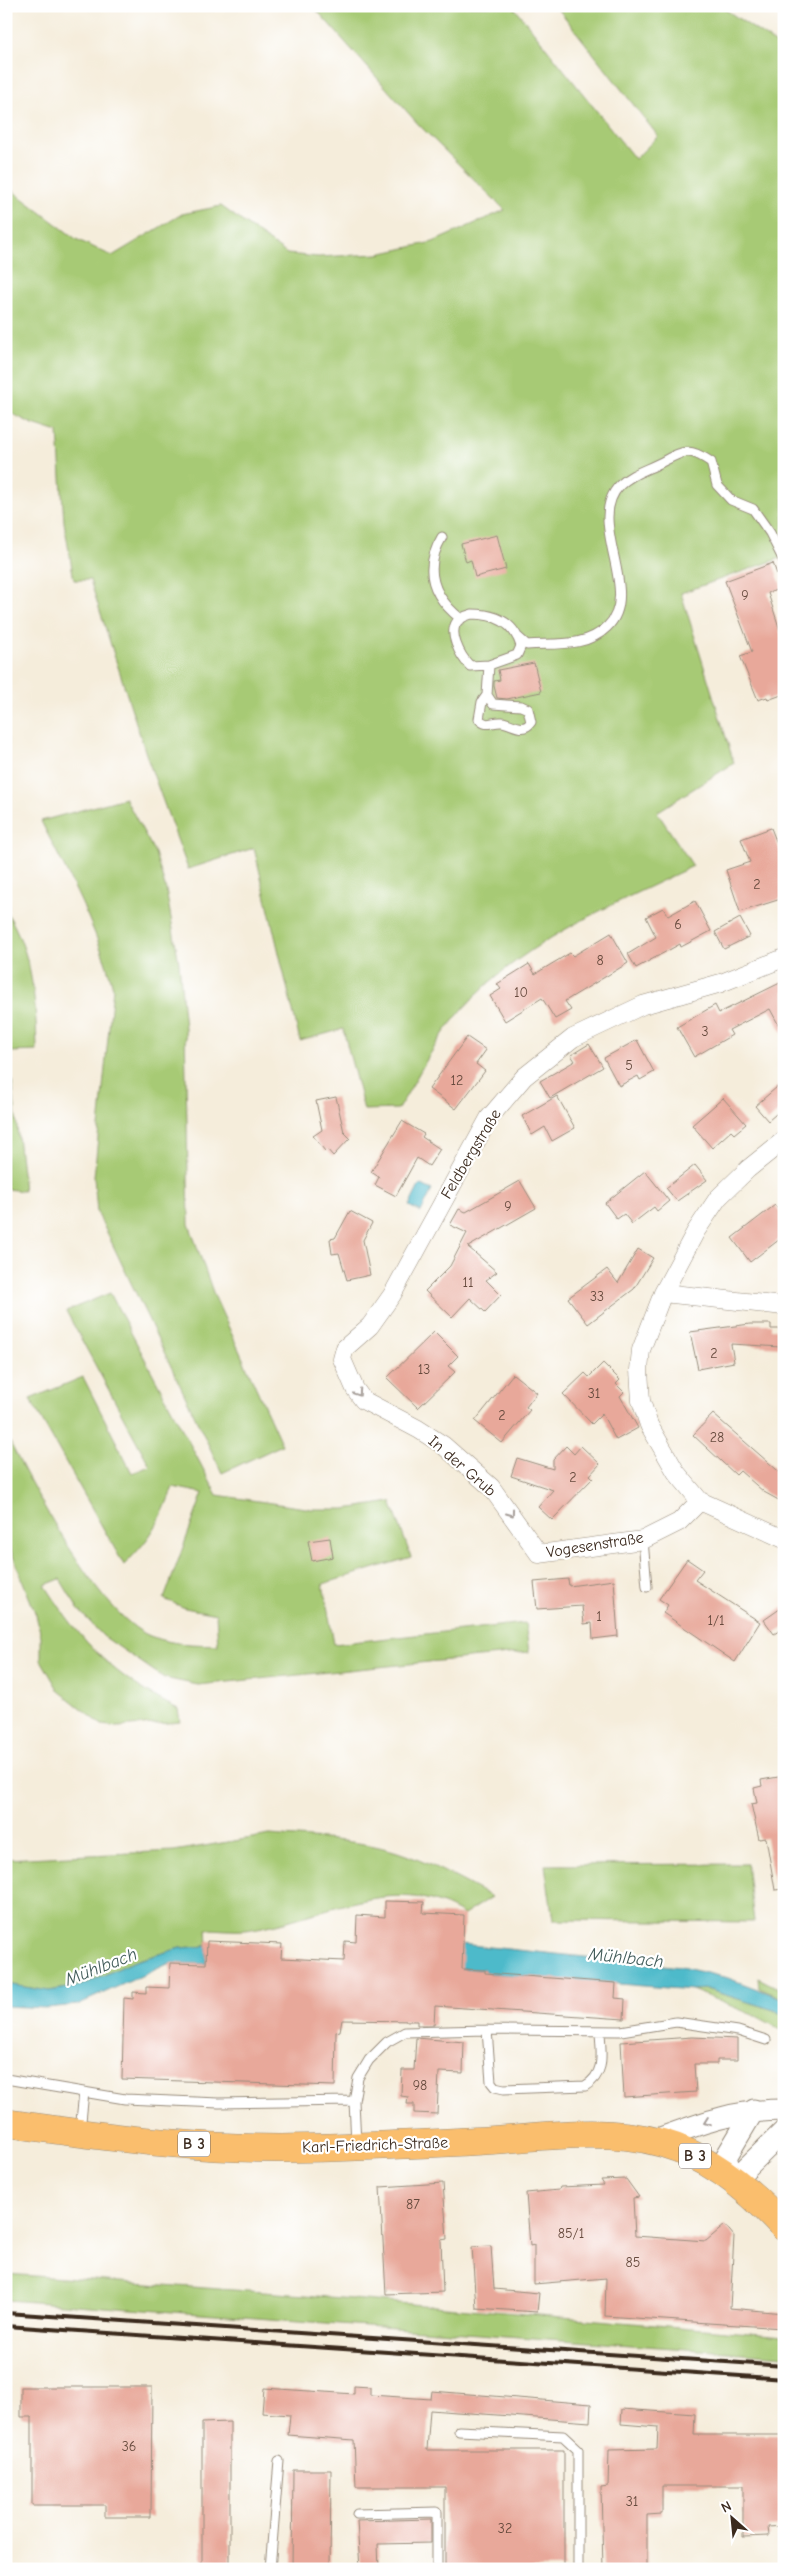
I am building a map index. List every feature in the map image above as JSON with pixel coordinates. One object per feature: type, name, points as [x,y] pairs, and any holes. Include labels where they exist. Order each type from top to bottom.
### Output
[{"type":"main road","name":"Karl-Friedrich-Straße","points":[[6,2124],[80,2134],[245,2147],[304,2148],[477,2141],[576,2133],[624,2136],[652,2141],[694,2154],[733,2181]]},
{"type":"main road","name":"B 3","points":[[733,2181],[760,2201],[784,2227]]},
{"type":"street","name":"Feldbergstraße","points":[[345,1348],[370,1326],[392,1295],[489,1118],[524,1077],[573,1038],[642,1005],[721,982],[784,958]]},
{"type":"street","points":[[784,1140],[748,1169],[718,1198],[696,1230],[663,1293],[642,1350],[639,1370],[641,1401],[649,1425],[662,1451],[676,1472],[700,1501],[784,1539]]},
{"type":"street","points":[[663,1293],[784,1306]]},
{"type":"street","name":"In der Grub","points":[[345,1348],[342,1359],[355,1390],[363,1400],[444,1445],[491,1487],[539,1554]]},
{"type":"street","name":"Vogesenstraße","points":[[539,1554],[644,1540],[679,1522],[700,1501]]},
{"type":"street","points":[[652,2141],[722,2116],[754,2110],[784,2110]]},
{"type":"street","points":[[754,2110],[726,2157],[733,2181],[784,2131]]},
{"type":"lane","points":[[518,637],[521,646],[517,654],[489,665],[470,666],[460,654],[454,633],[456,624],[460,619],[472,614],[502,619],[527,645],[576,643],[607,627],[618,611],[620,587],[610,530],[609,516],[612,496],[620,485],[636,474],[683,450],[698,453],[711,462],[717,485],[731,500],[753,509],[770,533],[784,561]]},
{"type":"lane","points":[[442,537],[432,557],[430,571],[440,599],[460,619]]},
{"type":"lane","points":[[487,695],[493,704],[521,706],[528,709],[532,722],[530,725],[514,727],[502,722],[487,725],[479,719],[479,713],[487,695],[489,665]]},
{"type":"lane","points":[[644,1540],[647,1587]]},
{"type":"lane","points":[[357,2146],[354,2101],[358,2078],[369,2060],[387,2042],[405,2032],[487,2030],[600,2032],[621,2031],[676,2022],[738,2031],[766,2040]]},
{"type":"lane","points":[[487,2030],[491,2082],[495,2087],[504,2090],[585,2086],[593,2082],[598,2076],[601,2064],[600,2032]]},
{"type":"lane","points":[[6,2079],[125,2099],[219,2103],[354,2101]]},
{"type":"lane","points":[[80,2134],[84,2092]]},
{"type":"lane","points":[[459,2431],[563,2436],[578,2450],[578,2569]]},
{"type":"lane","points":[[270,2569],[279,2461]]},
{"type":"lane","points":[[357,2514],[437,2512],[437,2569]]},
{"type":"green space","points":[[313,6],[513,6],[635,159],[658,136],[556,6],[720,6],[784,49],[784,557],[681,593],[734,763],[657,812],[693,866],[563,931],[503,971],[476,995],[444,1032],[398,1109],[364,1110],[343,1029],[300,1041],[254,848],[188,869],[148,760],[90,580],[74,580],[64,522],[58,432],[33,424],[6,411],[6,186],[76,239],[112,256],[182,214],[221,206],[287,254],[318,257],[378,254],[433,242],[505,210],[419,125]]},
{"type":"green space","points":[[125,798],[155,853],[166,890],[179,963],[185,1028],[189,1224],[214,1295],[282,1445],[222,1473],[97,1212],[94,1177],[113,988],[91,923],[41,821]]},
{"type":"green space","points":[[6,911],[15,927],[27,961],[36,1014],[37,1051],[9,1052],[24,1191],[6,1189]]},
{"type":"green space","points":[[110,1293],[217,1495],[312,1509],[345,1509],[391,1502],[411,1557],[323,1584],[334,1644],[525,1623],[529,1652],[198,1685],[164,1678],[103,1636],[78,1609],[60,1579],[45,1585],[87,1642],[102,1658],[135,1684],[178,1709],[180,1722],[118,1727],[102,1725],[59,1691],[41,1660],[41,1636],[36,1615],[6,1538],[6,1434],[49,1515],[68,1546],[110,1603],[130,1624],[150,1636],[166,1641],[183,1644],[218,1645],[216,1614],[185,1608],[164,1599],[203,1493],[173,1487],[154,1529],[142,1546],[124,1565],[30,1399],[83,1377],[132,1473],[150,1466],[66,1311]]},
{"type":"green space","points":[[270,1835],[339,1840],[390,1850],[450,1874],[492,1897],[464,1915],[437,1902],[411,1897],[383,1897],[245,1930],[206,1929],[207,1946],[180,1948],[135,1961],[80,1986],[49,1991],[6,1984],[6,1859],[174,1851]]},
{"type":"green space","points":[[747,1864],[754,1922],[553,1920],[545,1865]]},
{"type":"green space","points":[[758,1978],[784,1991],[784,1999],[759,1988]]},
{"type":"green space","points":[[706,1989],[774,2010],[784,2015],[784,2031],[758,2017],[692,1990]]},
{"type":"green space","points":[[6,2274],[305,2295],[784,2336],[784,2356],[6,2300]]},
{"type":"water","points":[[420,1184],[432,1190],[421,1212],[409,1206]]},
{"type":"water","points":[[460,1944],[681,1967],[728,1978],[784,1999],[784,2015],[774,2010],[706,1989],[692,1990],[485,1973],[485,1970],[458,1968]]},
{"type":"water","points":[[207,1946],[206,1964],[170,1963],[77,2005],[46,2008],[6,2006],[6,1984],[49,1991],[80,1986],[135,1961],[180,1948]]},
{"type":"building","points":[[497,535],[506,569],[475,577],[471,560],[466,562],[461,544]]},
{"type":"building","points":[[773,563],[782,588],[768,593],[784,643],[784,694],[768,700],[767,697],[758,700],[740,656],[752,652],[725,581]]},
{"type":"building","points":[[534,663],[541,692],[507,699],[497,698],[494,681],[500,680],[498,670]]},
{"type":"building","points":[[771,828],[784,861],[784,898],[740,912],[726,870],[750,862],[741,839]]},
{"type":"building","points":[[695,901],[711,931],[681,947],[680,944],[636,968],[628,954],[656,937],[646,917],[663,908],[668,916]]},
{"type":"building","points":[[740,918],[750,936],[724,949],[715,932]]},
{"type":"building","points":[[611,933],[628,963],[565,1001],[571,1010],[555,1019],[542,998],[505,1021],[490,996],[501,989],[497,984],[529,964],[535,974],[570,953],[573,956]]},
{"type":"building","points":[[784,981],[784,1035],[770,1009],[729,1030],[732,1035],[694,1057],[677,1027],[715,1005],[719,1013]]},
{"type":"building","points":[[467,1037],[486,1050],[476,1064],[485,1071],[456,1109],[429,1089]]},
{"type":"building","points":[[637,1040],[654,1072],[640,1080],[638,1076],[619,1086],[604,1058]]},
{"type":"building","points":[[589,1044],[603,1067],[550,1098],[540,1081],[575,1061],[571,1055]]},
{"type":"building","points":[[784,1081],[784,1107],[768,1121],[755,1106]]},
{"type":"building","points":[[557,1096],[575,1128],[552,1141],[545,1127],[532,1135],[522,1116]]},
{"type":"building","points":[[336,1097],[344,1132],[350,1138],[333,1156],[327,1149],[325,1151],[313,1136],[322,1130],[316,1101]]},
{"type":"building","points":[[723,1098],[746,1124],[734,1134],[731,1131],[712,1148],[692,1125]]},
{"type":"building","points":[[402,1121],[424,1134],[422,1137],[440,1149],[429,1166],[417,1158],[396,1196],[375,1185],[379,1177],[371,1172]]},
{"type":"building","points":[[695,1165],[707,1180],[677,1201],[666,1188]]},
{"type":"building","points":[[645,1171],[669,1201],[657,1211],[654,1207],[632,1224],[624,1214],[617,1219],[605,1203]]},
{"type":"building","points":[[520,1181],[536,1208],[468,1247],[497,1272],[486,1280],[501,1295],[485,1312],[470,1298],[452,1317],[425,1291],[450,1266],[467,1233],[450,1225],[459,1209],[466,1212]]},
{"type":"building","points":[[775,1205],[784,1217],[784,1236],[750,1262],[732,1238]]},
{"type":"building","points":[[350,1211],[372,1223],[363,1240],[370,1275],[347,1280],[339,1253],[332,1254],[330,1239],[335,1238]]},
{"type":"building","points":[[638,1249],[653,1258],[634,1289],[588,1324],[568,1298],[607,1269],[618,1283]]},
{"type":"building","points":[[750,1324],[771,1324],[771,1329],[781,1329],[781,1347],[731,1344],[734,1362],[698,1369],[690,1332]]},
{"type":"building","points":[[434,1332],[458,1356],[448,1366],[455,1372],[418,1408],[387,1378]]},
{"type":"building","points":[[603,1363],[620,1380],[616,1384],[624,1392],[620,1396],[638,1428],[616,1440],[602,1414],[592,1424],[563,1394],[585,1373],[589,1377]]},
{"type":"building","points":[[513,1374],[537,1393],[526,1407],[530,1410],[502,1443],[475,1421]]},
{"type":"building","points":[[713,1414],[784,1476],[784,1503],[764,1492],[740,1471],[736,1475],[693,1435]]},
{"type":"building","points":[[566,1446],[574,1454],[581,1446],[600,1464],[590,1475],[593,1478],[552,1520],[538,1507],[553,1490],[511,1476],[517,1458],[553,1469],[553,1460]]},
{"type":"building","points":[[330,1538],[333,1557],[312,1561],[308,1541]]},
{"type":"building","points":[[687,1559],[703,1570],[695,1580],[760,1622],[735,1662],[663,1613],[668,1605],[659,1599]]},
{"type":"building","points":[[568,1579],[569,1586],[614,1580],[618,1636],[593,1639],[592,1623],[584,1624],[582,1606],[537,1609],[534,1582]]},
{"type":"building","points":[[784,1606],[784,1628],[774,1634],[764,1620]]},
{"type":"building","points":[[784,1776],[784,1889],[775,1890],[766,1838],[759,1839],[751,1804],[757,1803],[754,1788],[762,1786],[761,1780]]},
{"type":"building","points":[[385,1901],[424,1902],[423,1913],[464,1915],[462,1969],[485,1970],[485,1973],[616,1983],[615,1998],[625,1999],[624,2019],[435,2006],[434,2025],[417,2025],[417,2021],[342,2020],[340,2031],[336,2032],[335,2086],[122,2079],[124,1998],[133,1999],[133,1992],[146,1993],[146,1987],[169,1988],[170,1963],[206,1964],[207,1941],[282,1944],[281,1958],[344,1961],[345,1941],[356,1942],[357,1915],[385,1917]]},
{"type":"building","points":[[692,2037],[737,2039],[737,2060],[717,2060],[717,2064],[694,2064],[696,2092],[624,2097],[621,2042]]},
{"type":"building","points":[[416,2038],[464,2042],[463,2073],[439,2072],[437,2114],[414,2113],[414,2104],[407,2104],[408,2097],[401,2096],[402,2070],[414,2070]]},
{"type":"building","points":[[626,2179],[639,2197],[633,2198],[635,2236],[706,2241],[725,2225],[734,2236],[730,2308],[783,2313],[782,2328],[605,2316],[606,2278],[534,2284],[534,2245],[530,2246],[526,2193],[559,2190],[560,2187],[604,2185],[601,2180]]},
{"type":"building","points":[[443,2183],[447,2239],[441,2240],[443,2292],[386,2294],[380,2187]]},
{"type":"building","points":[[491,2246],[494,2289],[539,2293],[537,2312],[476,2308],[472,2247]]},
{"type":"building","points":[[354,2386],[370,2387],[370,2395],[431,2399],[432,2391],[591,2404],[590,2422],[430,2410],[427,2450],[564,2450],[564,2569],[445,2569],[445,2487],[356,2487],[354,2440],[288,2435],[290,2415],[262,2413],[264,2388],[354,2394]]},
{"type":"building","points":[[21,2387],[152,2387],[151,2517],[105,2517],[105,2505],[32,2505],[32,2417],[21,2417]]},
{"type":"building","points":[[622,2409],[695,2414],[694,2435],[783,2435],[784,2526],[768,2527],[769,2536],[743,2537],[743,2486],[662,2486],[662,2514],[647,2515],[647,2569],[603,2569],[601,2487],[608,2486],[609,2450],[657,2449],[658,2427],[621,2424]]},
{"type":"building","points":[[230,2422],[230,2569],[202,2569],[202,2423]]},
{"type":"building","points":[[293,2470],[331,2470],[330,2569],[292,2569]]},
{"type":"building","points":[[431,2519],[431,2543],[378,2544],[379,2569],[360,2569],[357,2521]]},
{"type":"railway","points":[[6,2313],[784,2366]]},
{"type":"railway","points":[[6,2326],[784,2379]]},
{"type":"water label","name":"Mühlbach","points":[[626,1958]]},
{"type":"water label","name":"Mühlbach","points":[[101,1967]]}]
